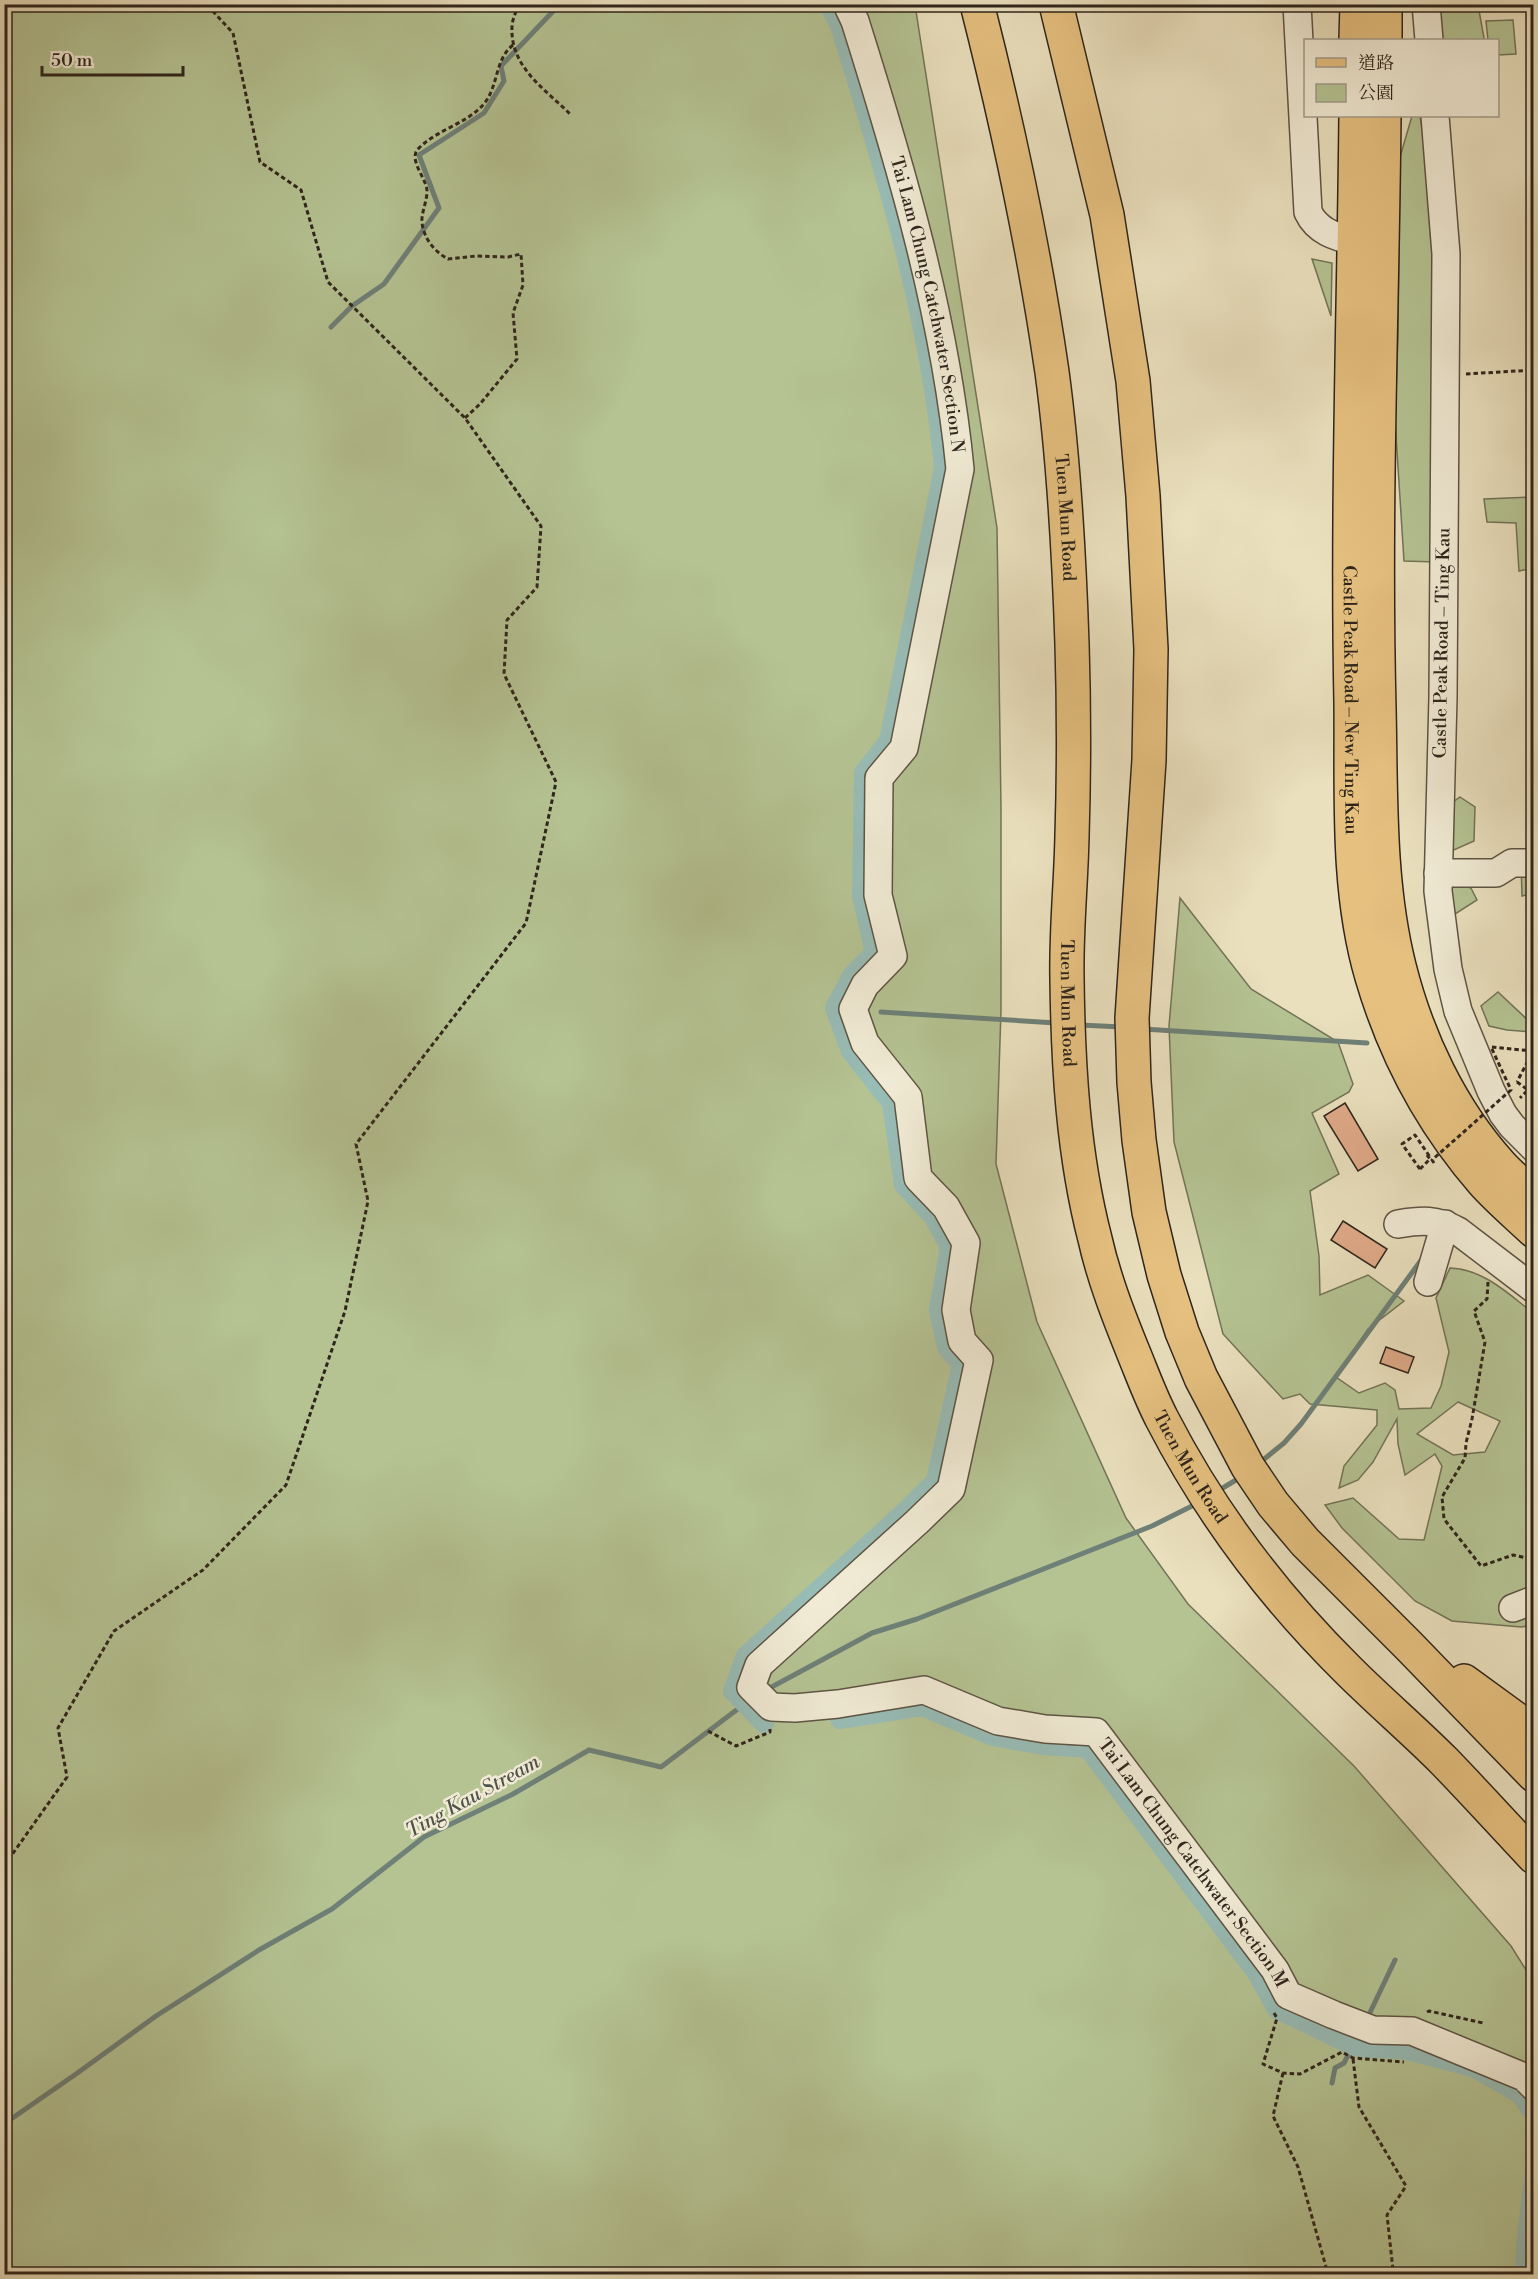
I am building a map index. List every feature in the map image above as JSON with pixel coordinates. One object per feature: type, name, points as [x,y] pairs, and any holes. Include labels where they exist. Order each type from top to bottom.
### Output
[{"type":"main road","name":"Tuen Mun Road","points":[[977,4],[1028,225],[1058,424],[1068,553],[1074,753],[1067,974],[1069,1056],[1075,1125],[1085,1193],[1101,1262],[1117,1311],[1159,1414],[1189,1470],[1256,1568],[1288,1607],[1346,1668],[1442,1759],[1533,1857]]},
{"type":"main road","points":[[1056,4],[1107,215],[1133,381],[1143,496],[1150,649],[1149,760],[1132,1018],[1134,1082],[1149,1212],[1164,1275],[1182,1332],[1201,1378],[1248,1467],[1273,1503],[1305,1542],[1409,1646],[1450,1671],[1487,1711],[1533,1775]]},
{"type":"main road","points":[[1356,39],[1357,4]]},
{"type":"main road","points":[[1385,4],[1385,39]]},
{"type":"main road","name":"Castle Peak Road – New Ting Kau","points":[[1356,117],[1350,635],[1353,858],[1360,919],[1371,975],[1388,1025],[1412,1080],[1442,1130],[1484,1183],[1533,1231]]},
{"type":"main road","name":"Castle Peak Road – New Ting Kau","points":[[1384,117],[1377,637],[1383,857],[1389,914],[1399,966],[1415,1019],[1435,1066],[1464,1117],[1500,1164],[1533,1196]]},
{"type":"main road","points":[[1487,1711],[1533,1732]]},
{"type":"street","name":"Tai Lam Chung Catchwater Section N","points":[[769,1699],[759,1665],[951,1489],[979,1360],[962,1341],[956,1310],[966,1243],[945,1207],[918,1178],[908,1097],[865,1043],[853,1009],[865,985],[893,956],[878,895],[879,778],[904,748],[960,469],[956,424],[930,286],[900,166],[855,21],[847,4]]},
{"type":"street","points":[[1297,4],[1308,212],[1312,220],[1326,231],[1355,241]]},
{"type":"street","points":[[1426,4],[1429,39]]},
{"type":"street","name":"Castle Peak Road – Ting Kau","points":[[1435,117],[1446,254],[1443,697],[1438,891],[1448,969],[1458,1011],[1503,1114],[1533,1148]]},
{"type":"street","points":[[1438,873],[1496,873],[1512,863],[1533,863]]},
{"type":"street","points":[[1398,1224],[1422,1220],[1445,1224],[1458,1231],[1533,1290]]},
{"type":"street","points":[[1428,1282],[1445,1224]]},
{"type":"street","name":"Tai Lam Chung Catchwater Section M","points":[[769,1699],[838,1704],[924,1690],[998,1721],[1045,1730],[1096,1732],[1275,1970],[1288,1995],[1362,2026],[1412,2031],[1524,2077],[1533,2087]]},
{"type":"path","points":[[4,1866],[67,1777],[58,1728],[114,1631],[203,1570],[286,1485],[345,1311],[368,1201],[356,1144],[526,923],[556,782],[504,674],[507,620],[537,587],[541,526],[465,418],[328,282],[301,190],[260,162],[233,33],[206,4]]},
{"type":"path","points":[[519,4],[512,25],[513,45],[520,65],[570,114]]},
{"type":"path","points":[[465,418],[480,404],[517,359],[513,313],[523,285],[521,254],[508,257],[476,256],[448,260],[434,251],[422,224],[427,190],[415,156],[417,150],[482,106],[494,88],[504,52],[513,45]]},
{"type":"path","points":[[1459,374],[1533,370]]},
{"type":"path","points":[[1434,1163],[1432,1160],[1511,1090],[1491,1047],[1533,1051],[1517,1082]]},
{"type":"path","points":[[1528,1089],[1533,1077]]},
{"type":"path","points":[[1420,1169],[1402,1144],[1414,1135],[1430,1157]]},
{"type":"path","points":[[1480,1250],[1480,1268],[1488,1279],[1486,1299],[1474,1311],[1485,1341],[1465,1458],[1442,1497],[1444,1519],[1481,1566],[1513,1555],[1533,1561]]},
{"type":"path","points":[[708,1731],[736,1746],[770,1731],[773,1717],[769,1699]]},
{"type":"path","points":[[1277,2018],[1263,2064],[1283,2073],[1300,2074],[1342,2052],[1353,2058],[1404,2062]]},
{"type":"path","points":[[1353,2058],[1359,2107],[1406,2186],[1386,2215],[1393,2271],[1398,2274]]},
{"type":"path","points":[[1283,2073],[1273,2116],[1298,2167],[1328,2274]]},
{"type":"green space","points":[[4,5],[915,5],[997,528],[1001,1010],[996,1164],[1037,1322],[1126,1518],[1188,1604],[1354,1766],[1511,1946],[1533,1981],[1533,2274],[5,2274]]},
{"type":"green space","points":[[1440,5],[1478,5],[1484,38],[1442,39]]},
{"type":"green space","points":[[1513,20],[1516,54],[1499,55],[1499,39],[1488,39],[1486,21]]},
{"type":"green space","points":[[1412,117],[1420,117],[1425,145],[1432,239],[1436,562],[1404,561],[1395,420],[1400,157]]},
{"type":"green space","points":[[1312,259],[1332,263],[1331,316]]},
{"type":"green space","points":[[1531,497],[1534,506],[1533,568],[1519,571],[1516,523],[1487,522],[1484,499]]},
{"type":"green space","points":[[1460,797],[1475,807],[1474,841],[1447,853],[1431,818]]},
{"type":"green space","points":[[1521,863],[1533,864],[1533,893],[1522,896]]},
{"type":"green space","points":[[1448,881],[1471,888],[1477,900],[1452,916]]},
{"type":"green space","points":[[1180,898],[1251,989],[1338,1042],[1353,1084],[1349,1092],[1312,1113],[1339,1174],[1310,1191],[1319,1256],[1320,1295],[1368,1275],[1404,1301],[1368,1329],[1336,1377],[1359,1393],[1385,1383],[1395,1390],[1399,1409],[1431,1408],[1441,1386],[1449,1352],[1436,1298],[1450,1268],[1462,1269],[1484,1278],[1533,1313],[1533,1625],[1521,1627],[1452,1621],[1415,1601],[1342,1528],[1325,1505],[1353,1498],[1399,1539],[1424,1540],[1442,1466],[1435,1454],[1405,1475],[1398,1444],[1397,1419],[1373,1462],[1358,1480],[1339,1488],[1344,1466],[1377,1425],[1377,1410],[1310,1404],[1300,1394],[1283,1399],[1223,1334],[1174,1142],[1169,1026]],"holes":[[[1458,1402],[1500,1421],[1485,1452],[1453,1455],[1417,1434]]]},
{"type":"green space","points":[[1498,992],[1533,1025],[1533,1037],[1531,1032],[1489,1026],[1481,1006]]},
{"type":"building","points":[[1345,1103],[1378,1159],[1358,1171],[1324,1116]]},
{"type":"building","points":[[1343,1221],[1387,1249],[1375,1268],[1331,1240]]},
{"type":"building","points":[[1386,1347],[1414,1357],[1408,1373],[1380,1363]]},
{"type":"waterway","points":[[331,327],[352,306],[384,284],[439,208],[419,155],[484,113],[504,81],[501,66],[560,4]]},
{"type":"waterway","points":[[764,1723],[733,1691],[746,1656],[936,1481],[962,1364],[947,1348],[939,1310],[950,1247],[933,1216],[904,1185],[892,1103],[851,1051],[835,1008],[852,976],[875,952],[862,896],[864,773],[889,741],[944,468],[928,355],[904,244],[857,80],[840,26],[829,4]]},
{"type":"waterway","points":[[881,1012],[1056,1023]]},
{"type":"waterway","points":[[1080,1025],[1122,1027]]},
{"type":"waterway","points":[[1143,1029],[1367,1043]]},
{"type":"waterway","points":[[1258,1464],[1284,1443],[1301,1424],[1422,1259]]},
{"type":"waterway","points":[[1216,1492],[1241,1477]]},
{"type":"waterway","points":[[766,1690],[872,1633],[917,1619],[1152,1526],[1198,1503]]},
{"type":"waterway","name":"Ting Kau Stream","points":[[4,2120],[11,2119],[156,2016],[259,1950],[332,1909],[424,1837],[513,1794],[589,1750],[661,1767],[751,1699]]},
{"type":"waterway","points":[[840,1719],[922,1706],[993,1736],[1043,1745],[1088,1748],[1257,1973],[1277,2009],[1354,2046],[1403,2049],[1473,2067],[1519,2093],[1534,2113]]},
{"type":"waterway","points":[[1366,2021],[1395,1960]]},
{"type":"waterway","points":[[1332,2083],[1335,2068],[1344,2063],[1359,2034]]},
{"type":"waterway","points":[[1525,2274],[1526,2244],[1534,2178]]}]
